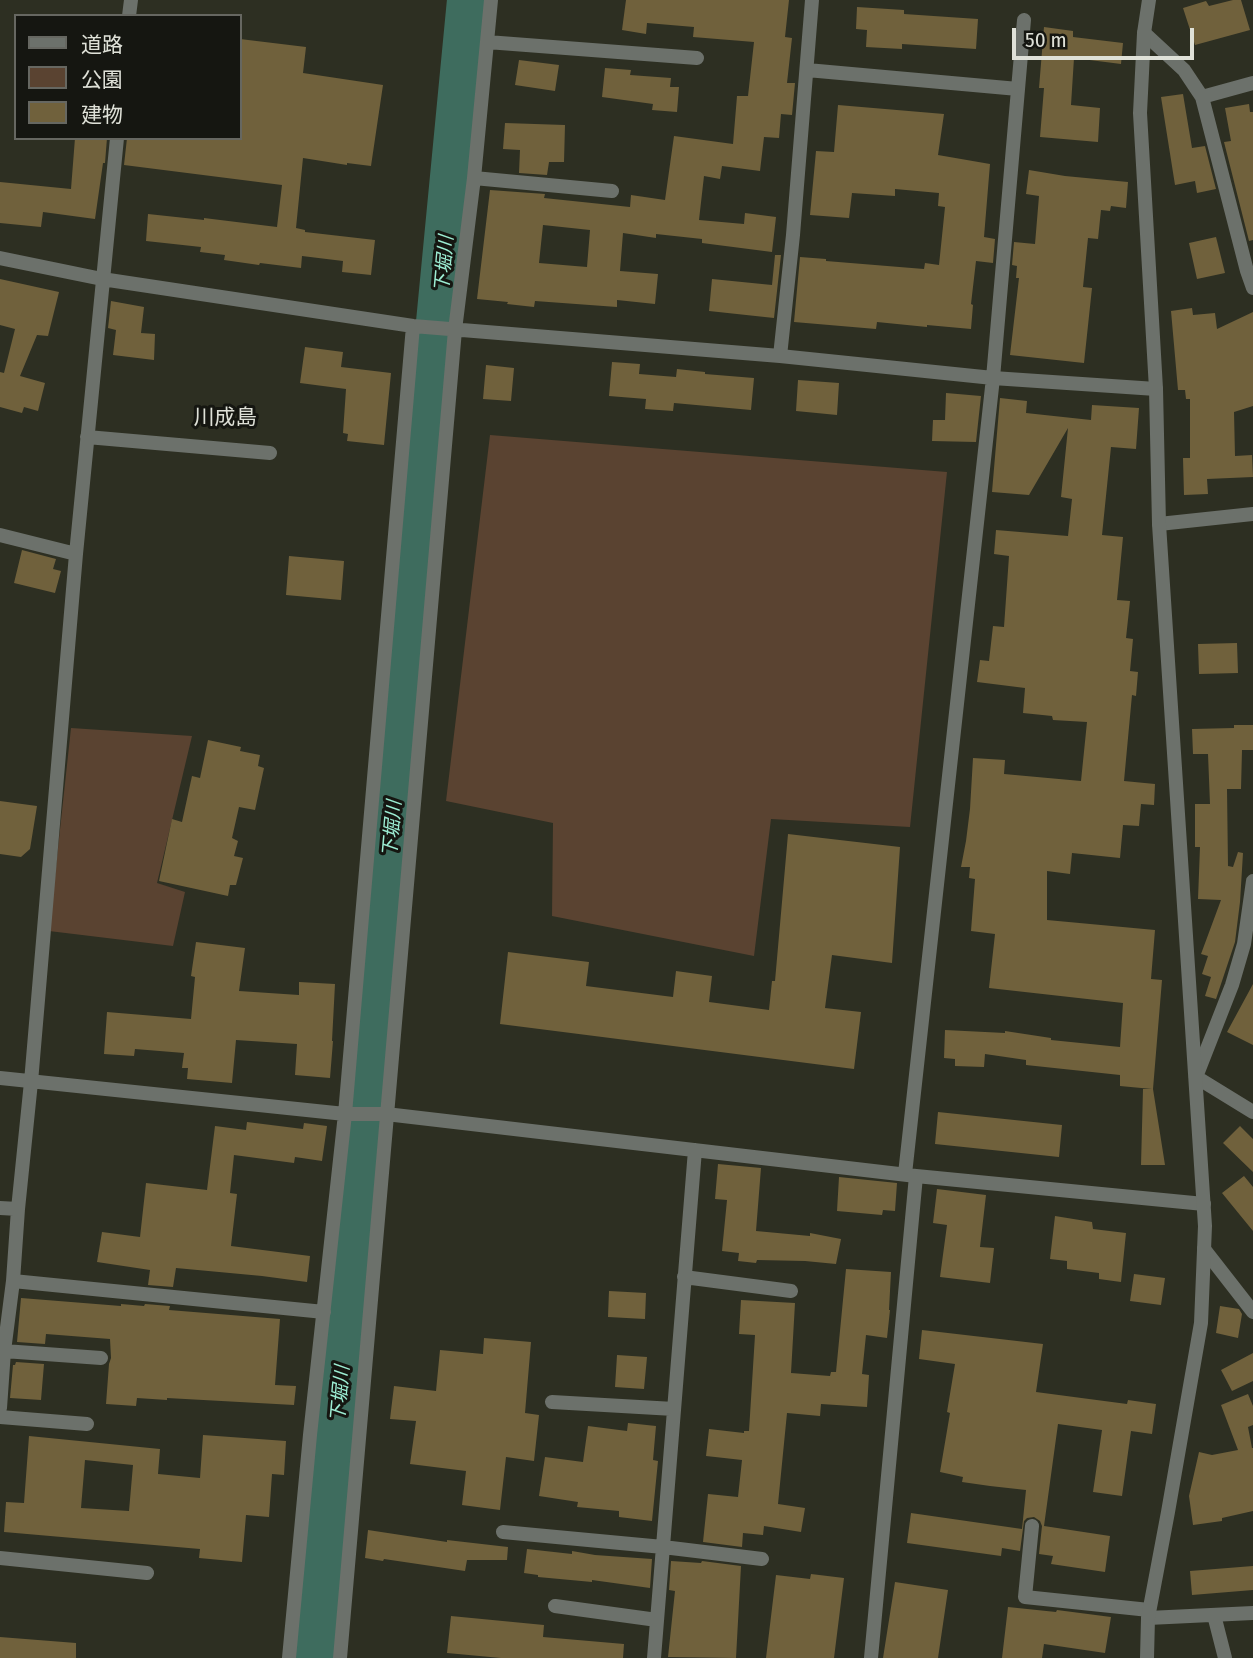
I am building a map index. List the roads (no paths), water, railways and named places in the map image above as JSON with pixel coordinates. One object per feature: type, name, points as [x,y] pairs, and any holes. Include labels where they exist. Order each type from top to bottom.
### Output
[{"type":"street","points":[[340,1658],[454,330],[474,178],[491,0]]},
{"type":"street","points":[[780,356],[793,235],[812,0]]},
{"type":"street","points":[[1147,1658],[1148,1614],[1201,1323],[1205,1226],[1159,524],[1156,389],[1140,113],[1144,33],[1149,0]]},
{"type":"street","points":[[871,1658],[911,1175],[993,379],[1024,20]]},
{"type":"street","points":[[1144,33],[1184,70],[1202,97],[1253,288]]},
{"type":"street","points":[[487,42],[697,58]]},
{"type":"street","points":[[807,70],[1018,89]]},
{"type":"street","points":[[1202,97],[1253,83]]},
{"type":"street","points":[[0,1408],[76,554],[117,140]]},
{"type":"street","points":[[474,178],[612,191]]},
{"type":"street","points":[[0,258],[102,279],[414,326],[780,356],[993,379],[1156,389]]},
{"type":"street","points":[[289,1658],[310,1435],[346,1114],[414,326]]},
{"type":"street","points":[[87,436],[270,453]]},
{"type":"street","points":[[1159,524],[1253,514]]},
{"type":"street","points":[[0,535],[76,554]]},
{"type":"street","points":[[1196,1077],[1232,985],[1244,944],[1253,881]]},
{"type":"street","points":[[1196,1077],[1253,1112]]},
{"type":"street","points":[[0,1078],[346,1114],[385,1114],[911,1175],[1204,1204]]},
{"type":"street","points":[[654,1658],[695,1150]]},
{"type":"street","points":[[0,1208],[18,1209]]},
{"type":"street","points":[[1204,1249],[1253,1312]]},
{"type":"street","points":[[684,1277],[791,1291]]},
{"type":"street","points":[[13,1281],[324,1312]]},
{"type":"street","points":[[4,1351],[101,1358]]},
{"type":"street","points":[[552,1402],[674,1409]]},
{"type":"street","points":[[0,1417],[87,1424]]},
{"type":"street","points":[[1032,1526],[1025,1597],[1148,1614],[1253,1613]]},
{"type":"street","points":[[503,1532],[762,1559]]},
{"type":"street","points":[[0,1559],[147,1573]]},
{"type":"street","points":[[555,1606],[657,1620]]},
{"type":"street","points":[[1214,1615],[1225,1658]]},
{"type":"waterway","name":"下堀川","points":[[316,1658],[469,0]]},
{"type":"district","name":"川成島","points":[[225,418]]}]
